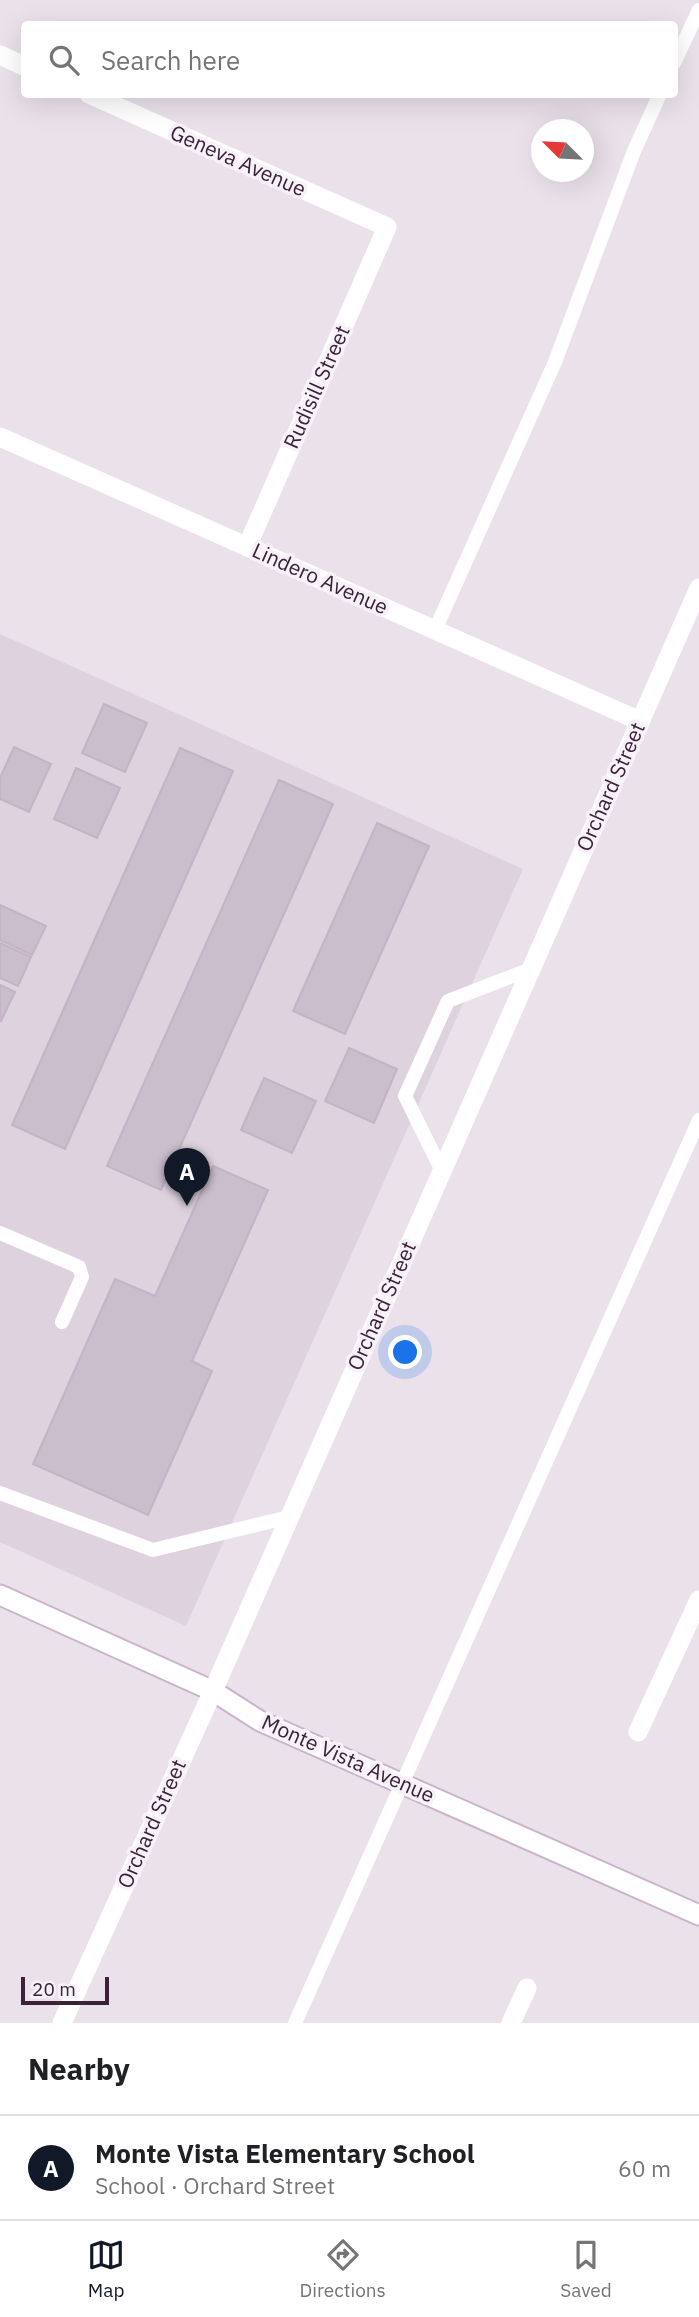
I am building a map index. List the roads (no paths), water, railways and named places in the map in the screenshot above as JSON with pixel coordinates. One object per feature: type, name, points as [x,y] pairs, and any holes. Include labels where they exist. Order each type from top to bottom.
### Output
[{"type":"street","points":[[0,55],[21,65]]},
{"type":"street","name":"Geneva Avenue","points":[[98,98],[387,227]]},
{"type":"street","name":"Rudisill Street","points":[[247,547],[387,227]]},
{"type":"street","name":"Lindero Avenue","points":[[0,437],[640,722]]},
{"type":"street","name":"Orchard Street","points":[[62,2023],[213,1691],[699,588]]},
{"type":"street","name":"Monte Vista Avenue","points":[[0,1595],[213,1691],[260,1720],[699,1915]]},
{"type":"street","points":[[638,1732],[699,1600]]},
{"type":"street","points":[[511,2023],[527,1988]]},
{"type":"lane","points":[[678,55],[699,10]]},
{"type":"lane","points":[[435,630],[555,362],[634,151],[658,98]]},
{"type":"lane","points":[[442,1171],[405,1096],[448,1001],[531,969]]},
{"type":"lane","points":[[295,2023],[699,1120]]},
{"type":"lane","points":[[0,1233],[79,1267],[82,1277],[62,1322]]},
{"type":"lane","points":[[0,1493],[153,1550],[289,1517]]},
{"type":"place","name":"Monte Vista Elementary School","points":[[187,1206]]}]
